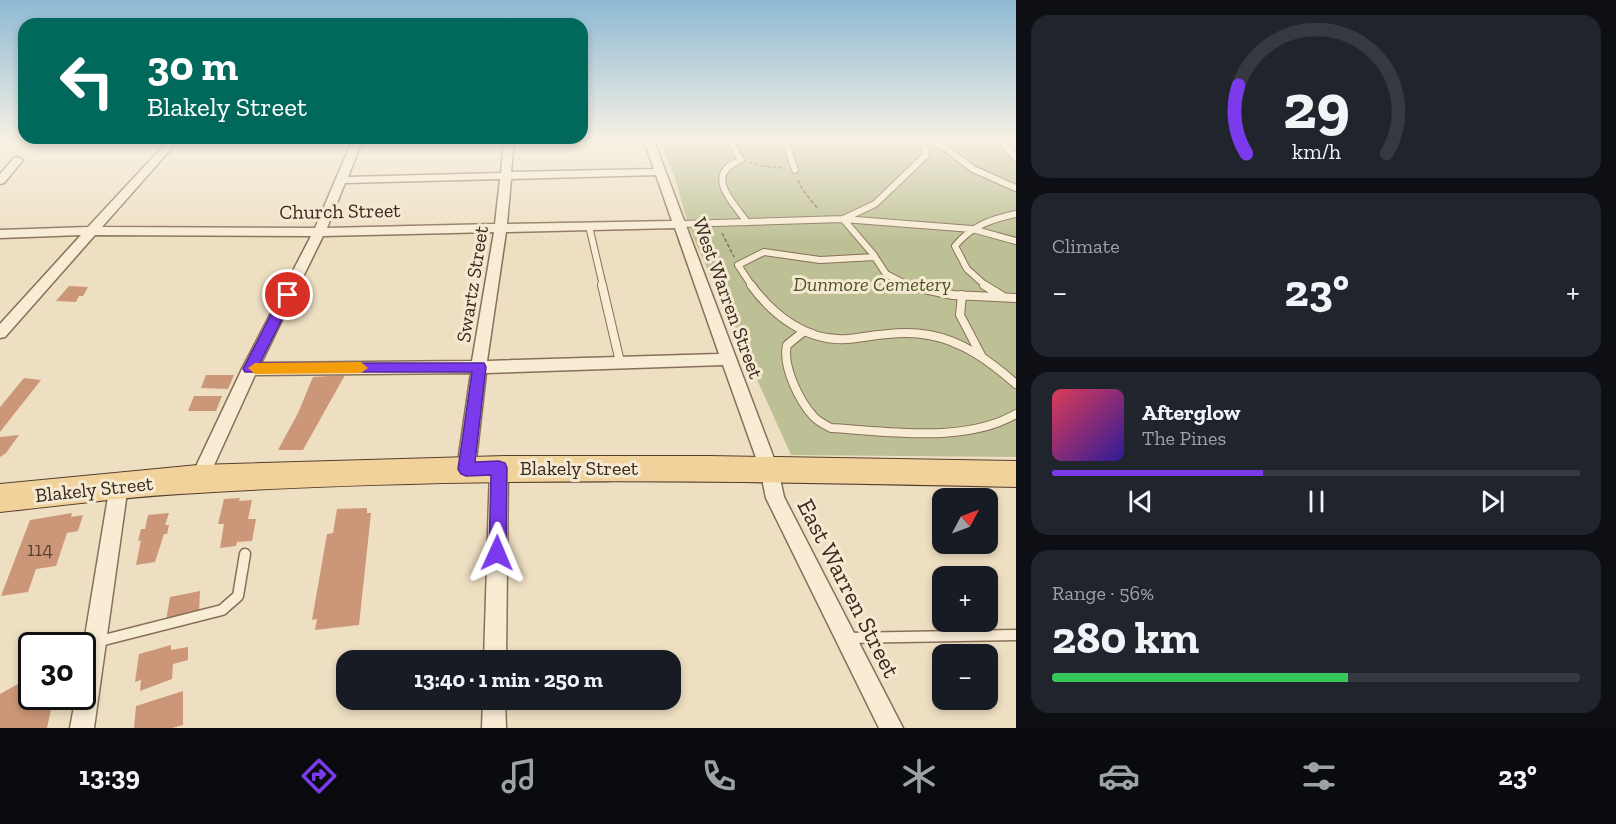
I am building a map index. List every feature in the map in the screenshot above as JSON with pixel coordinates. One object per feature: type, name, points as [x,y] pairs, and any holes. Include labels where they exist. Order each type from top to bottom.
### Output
[{"type":"main road","name":"Blakely Street","points":[[0,498],[199,479],[499,468],[769,469],[1016,474]]},
{"type":"street","points":[[0,333],[6,322],[142,175]]},
{"type":"street","points":[[199,479],[250,369],[319,232],[343,175]]},
{"type":"street","points":[[341,180],[506,175]]},
{"type":"street","name":"Swartz Street","points":[[466,469],[501,228],[506,175]]},
{"type":"street","name":"West Warren Street","points":[[661,175],[769,469]]},
{"type":"street","name":"Church Street","points":[[0,234],[90,231],[319,232],[681,224]]},
{"type":"street","points":[[250,369],[479,367],[729,359]]},
{"type":"street","points":[[495,650],[499,468]]},
{"type":"street","name":"East Warren Street","points":[[769,469],[775,498],[891,728]]},
{"type":"street","points":[[96,635],[119,485]]},
{"type":"street","points":[[82,728],[85,710]]},
{"type":"street","points":[[494,710],[494,728]]},
{"type":"lane","points":[[720,175],[722,185],[747,222]]},
{"type":"lane","points":[[843,219],[875,204],[907,175]]},
{"type":"lane","points":[[987,175],[1016,188]]},
{"type":"lane","points":[[1005,297],[983,285],[959,261],[955,246],[963,235],[972,229],[1016,214]]},
{"type":"lane","points":[[843,219],[875,257],[881,269],[892,279],[912,287],[962,296],[1016,298]]},
{"type":"lane","points":[[681,224],[843,219],[972,229],[1016,242]]},
{"type":"lane","points":[[589,226],[620,362]]},
{"type":"lane","points":[[875,257],[820,260],[764,252],[738,265],[747,282],[766,304],[803,332],[842,339],[911,333],[938,337],[970,349],[1016,384]]},
{"type":"lane","points":[[962,296],[960,315],[983,358]]},
{"type":"lane","points":[[803,332],[790,341],[786,347],[787,361],[803,401],[816,420],[831,428],[942,432],[987,427],[1016,414]]},
{"type":"lane","points":[[96,642],[222,610],[238,596],[245,555]]},
{"type":"lane","points":[[845,638],[1016,635]]},
{"type":"path","points":[[797,175],[801,189],[812,199],[822,216],[819,219]]},
{"type":"path","points":[[717,223],[738,265]]},
{"type":"green space","name":"Dunmore Cemetery","points":[[674,175],[1016,175],[1016,457],[791,455],[689,228]]},
{"type":"building","points":[[69,286],[88,287],[76,302],[56,301]]},
{"type":"building","points":[[206,375],[234,375],[228,389],[201,388]]},
{"type":"building","points":[[345,375],[303,450],[278,450],[298,413],[313,377]]},
{"type":"building","points":[[24,378],[41,380],[0,432],[0,407]]},
{"type":"building","points":[[194,396],[222,396],[216,411],[188,411]]},
{"type":"building","points":[[19,435],[6,453],[0,457],[0,437]]},
{"type":"building","points":[[240,498],[239,501],[252,500],[248,519],[256,519],[252,541],[237,542],[236,546],[220,548],[224,524],[218,524],[224,499]]},
{"type":"building","points":[[367,508],[367,513],[371,513],[359,625],[315,630],[317,619],[312,620],[327,534],[333,533],[337,509]]},
{"type":"building","points":[[72,513],[71,517],[83,515],[78,531],[67,533],[56,566],[36,569],[28,592],[1,596],[30,520]]},
{"type":"building","points":[[169,513],[165,525],[169,525],[167,534],[164,534],[155,562],[136,565],[141,540],[138,541],[141,529],[145,529],[148,515]]},
{"type":"building","points":[[200,591],[199,613],[166,621],[170,597]]},
{"type":"building","points":[[171,645],[171,650],[188,647],[188,660],[173,664],[172,679],[140,691],[141,680],[135,682],[139,654]]},
{"type":"building","points":[[18,684],[18,710],[51,710],[47,728],[0,728],[0,694]]},
{"type":"building","points":[[183,691],[183,725],[172,728],[134,728],[136,706]]},
{"type":"slow traffic","points":[[255,368],[361,368]]},
{"type":"route","points":[[288,295],[250,369],[479,367],[466,469],[499,468],[497,553]]}]
